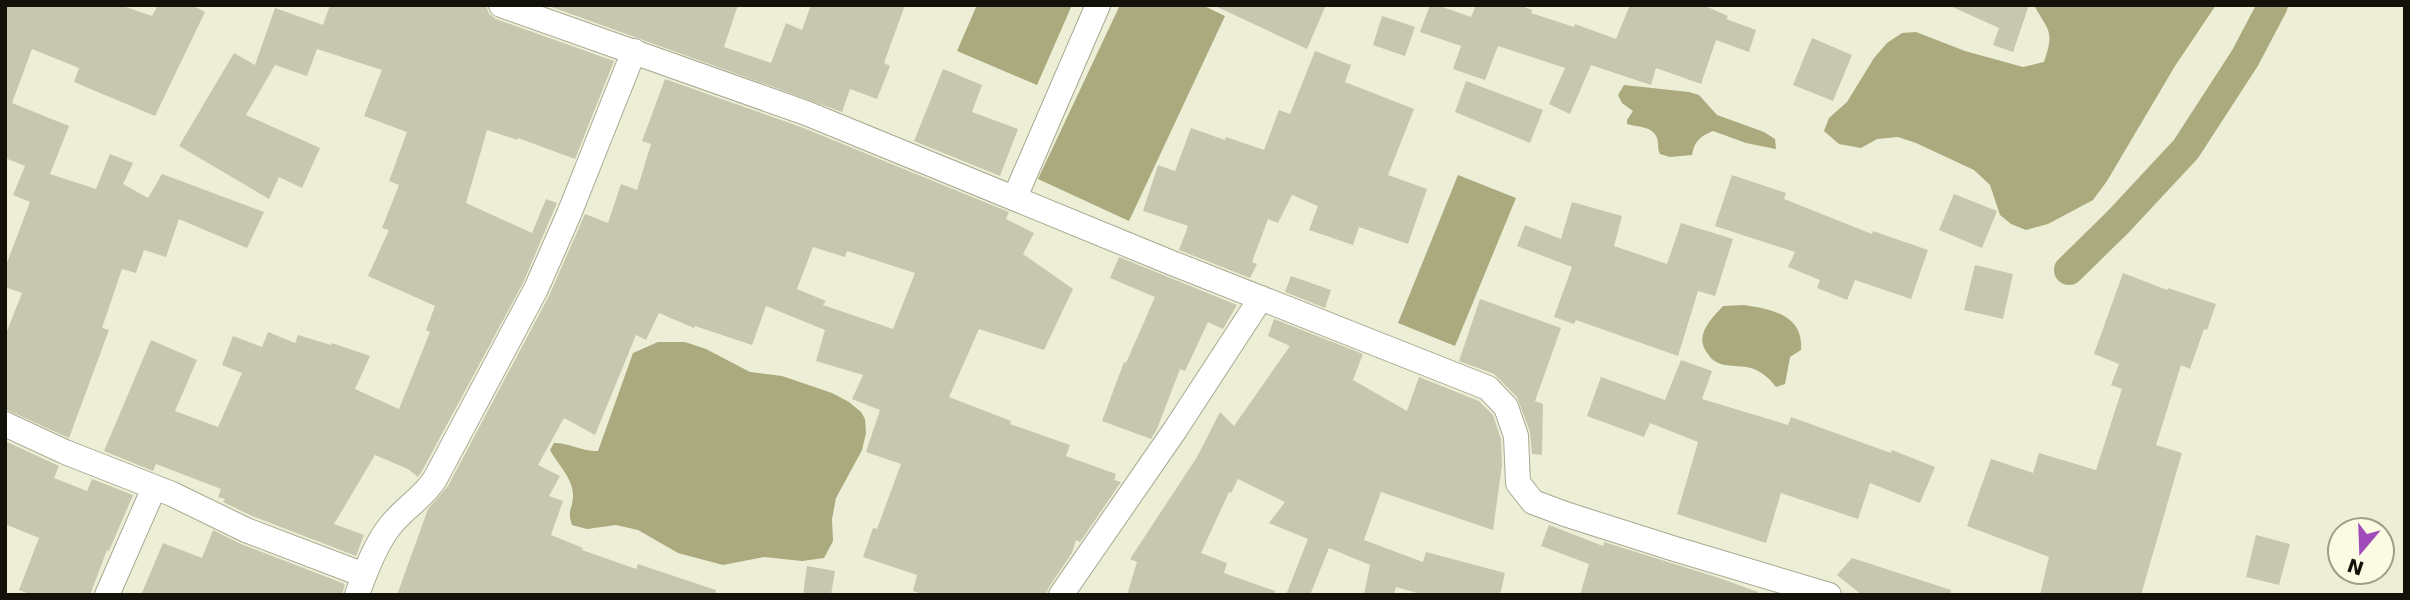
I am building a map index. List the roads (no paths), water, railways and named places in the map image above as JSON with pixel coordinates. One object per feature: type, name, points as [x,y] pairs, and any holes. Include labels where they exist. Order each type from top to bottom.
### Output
[{"type":"street","points":[[501,5],[806,113],[1488,388],[1506,407],[1516,436],[1518,483],[1533,502],[1821,594]]},
{"type":"street","points":[[1015,197],[1098,5]]},
{"type":"street","points":[[5,424],[154,488],[361,585],[389,527],[425,494],[435,479],[536,289],[569,215],[634,51]]},
{"type":"street","points":[[1061,595],[1175,430],[1261,298]]},
{"type":"street","points":[[107,595],[154,488]]},
{"type":"waterway","points":[[2069,270],[2186,149],[2245,58],[2273,5]]}]
